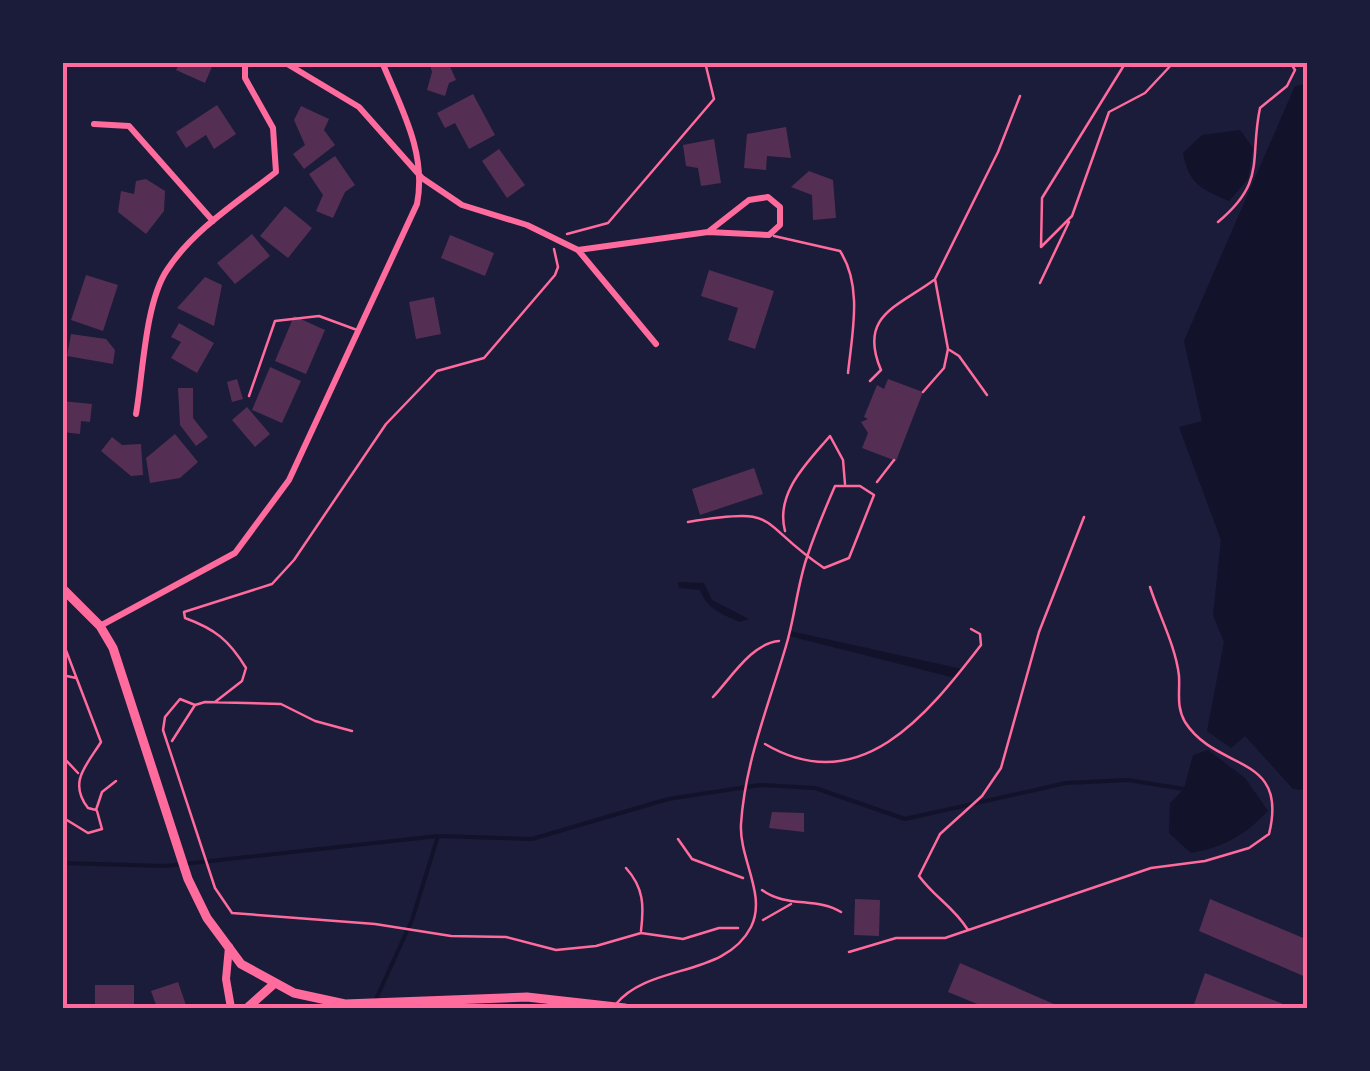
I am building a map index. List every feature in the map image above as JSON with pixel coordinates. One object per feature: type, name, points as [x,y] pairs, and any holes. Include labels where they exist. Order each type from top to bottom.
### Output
[{"type":"main road","points":[[62,588],[100,626],[123,671],[188,879],[207,918],[242,964],[294,994],[345,1004],[527,997],[620,1007]]},
{"type":"main road","points":[[246,1008],[275,983]]},
{"type":"street","points":[[136,414],[154,301],[166,270],[213,222],[276,172],[273,128],[244,78],[244,62]]},
{"type":"street","points":[[284,62],[360,107],[422,178],[462,205],[527,225],[578,250],[656,344]]},
{"type":"street","points":[[100,626],[235,553],[289,480],[417,204],[422,178],[414,142],[382,62]]},
{"type":"street","points":[[94,124],[129,126],[213,222]]},
{"type":"street","points":[[578,250],[708,232],[770,235],[780,225],[780,207],[768,198],[749,200],[708,232]]},
{"type":"street","points":[[229,947],[226,980],[232,1008]]},
{"type":"lane","points":[[770,235],[840,251],[847,262],[854,314],[848,373]]},
{"type":"lane","points":[[249,396],[275,321],[319,316],[358,330]]},
{"type":"lane","points":[[786,532],[783,505],[798,474],[830,436],[844,460],[845,486]]},
{"type":"lane","points":[[620,1007],[635,986],[729,954],[750,929],[758,904],[744,864],[741,826],[757,739],[788,640],[807,556],[834,486],[860,486],[874,495],[849,558],[824,568],[807,556],[786,532],[750,512],[688,522]]},
{"type":"path","points":[[215,702],[242,681],[246,668],[222,636],[185,618],[184,612],[272,584],[294,560],[386,424],[437,371],[484,358],[508,334],[555,275],[558,267],[551,238],[608,224],[714,100],[705,62]]},
{"type":"path","points":[[1072,216],[1041,247],[1042,198],[1126,62]]},
{"type":"path","points":[[1040,283],[1072,216],[1109,112],[1145,93],[1174,62]]},
{"type":"path","points":[[1218,222],[1239,204],[1256,170],[1260,108],[1287,86],[1295,70],[1290,62]]},
{"type":"path","points":[[870,381],[881,370],[873,339],[880,316],[935,279],[998,152],[1020,96]]},
{"type":"path","points":[[922,392],[944,368],[948,349],[935,279]]},
{"type":"path","points":[[948,349],[959,356],[986,395]]},
{"type":"path","points":[[877,482],[894,460]]},
{"type":"path","points":[[968,930],[952,904],[934,897],[919,876],[940,834],[982,796],[1000,768],[1039,632],[1084,517]]},
{"type":"path","points":[[849,952],[896,938],[945,938],[1151,868],[1220,857],[1249,848],[1269,834],[1276,806],[1267,782],[1210,746],[1186,723],[1178,702],[1179,675],[1150,587]]},
{"type":"path","points":[[757,739],[784,756],[832,765],[896,741],[980,645],[980,634],[971,629]]},
{"type":"path","points":[[62,640],[101,742],[79,774]]},
{"type":"path","points":[[714,697],[768,642],[788,640]]},
{"type":"path","points":[[62,675],[78,678]]},
{"type":"path","points":[[352,731],[281,704],[195,705],[180,698],[166,717],[164,730],[214,888],[232,913],[375,924],[452,936],[506,937],[556,950],[596,946],[641,933],[683,939],[719,928],[750,929]]},
{"type":"path","points":[[172,741],[195,705]]},
{"type":"path","points":[[62,756],[73,762],[79,774],[80,797],[96,810],[102,829],[88,834],[62,817]]},
{"type":"path","points":[[96,810],[102,792],[116,781]]},
{"type":"path","points":[[626,868],[638,881],[644,904],[641,933]]},
{"type":"path","points":[[758,930],[762,921],[795,902]]},
{"type":"shaded area","points":[[1308,84],[1307,790],[1293,789],[1245,736],[1231,748],[1207,731],[1224,642],[1213,615],[1221,540],[1179,427],[1202,421],[1184,341],[1295,86]]},
{"type":"shaded area","points":[[1240,130],[1253,148],[1248,179],[1229,201],[1198,184],[1183,153],[1202,135]]},
{"type":"shaded area","points":[[678,582],[704,583],[712,600],[749,619],[740,622],[721,613],[700,590],[679,588]]},
{"type":"shaded area","points":[[790,631],[962,669],[955,678],[789,636]]},
{"type":"shaded area","points":[[1208,750],[1245,778],[1268,811],[1233,839],[1191,853],[1169,833],[1170,803],[1184,789],[1193,755]]},
{"type":"building","points":[[180,62],[214,62],[205,83],[176,70]]},
{"type":"building","points":[[429,62],[448,62],[456,80],[449,83],[445,96],[427,90],[432,72]]},
{"type":"building","points":[[473,94],[495,135],[469,149],[455,123],[445,128],[437,113]]},
{"type":"building","points":[[217,105],[236,134],[214,149],[206,135],[186,148],[176,132]]},
{"type":"building","points":[[301,106],[329,119],[324,130],[335,145],[304,169],[293,154],[305,145],[294,120]]},
{"type":"building","points":[[786,127],[791,158],[767,156],[766,170],[744,168],[747,134]]},
{"type":"building","points":[[714,139],[721,183],[701,186],[698,168],[686,166],[683,145]]},
{"type":"building","points":[[499,149],[525,185],[507,198],[482,161]]},
{"type":"building","points":[[335,156],[355,185],[345,192],[333,218],[316,211],[323,195],[309,174]]},
{"type":"building","points":[[809,171],[833,180],[836,218],[813,220],[812,195],[791,187]]},
{"type":"building","points":[[146,179],[165,191],[164,211],[146,234],[118,212],[121,191],[134,194],[136,181]]},
{"type":"building","points":[[285,206],[312,228],[288,258],[260,236]]},
{"type":"building","points":[[252,234],[270,256],[235,284],[217,263]]},
{"type":"building","points":[[450,235],[494,253],[485,276],[441,258]]},
{"type":"building","points":[[709,270],[774,291],[755,349],[728,340],[738,308],[701,296]]},
{"type":"building","points":[[86,275],[118,285],[103,331],[71,320]]},
{"type":"building","points":[[205,277],[222,285],[214,326],[177,308]]},
{"type":"building","points":[[434,297],[441,334],[416,339],[409,302]]},
{"type":"building","points":[[294,316],[325,330],[306,374],[275,361]]},
{"type":"building","points":[[179,323],[214,343],[197,373],[171,358],[181,342],[171,337]]},
{"type":"building","points":[[71,334],[106,339],[115,350],[113,364],[67,356]]},
{"type":"building","points":[[270,367],[301,381],[282,423],[252,410]]},
{"type":"building","points":[[237,379],[243,399],[232,402],[227,382]]},
{"type":"building","points":[[888,379],[923,392],[896,461],[862,448],[868,433],[861,422],[868,419],[864,417],[877,385],[884,389]]},
{"type":"building","points":[[178,388],[193,388],[193,418],[208,437],[196,446],[180,425]]},
{"type":"building","points":[[62,401],[92,404],[90,422],[81,421],[80,434],[62,432]]},
{"type":"building","points":[[247,407],[270,434],[255,447],[232,420]]},
{"type":"building","points":[[175,434],[198,462],[180,478],[150,483],[146,458]]},
{"type":"building","points":[[112,437],[122,445],[141,444],[143,475],[131,476],[101,451]]},
{"type":"building","points":[[754,468],[763,494],[700,515],[692,489]]},
{"type":"building","points":[[772,812],[804,813],[804,832],[769,828]]},
{"type":"building","points":[[855,899],[880,900],[879,936],[854,935]]},
{"type":"building","points":[[1210,899],[1308,940],[1308,978],[1199,931]]},
{"type":"building","points":[[960,963],[1063,1008],[987,1008],[948,992]]},
{"type":"building","points":[[1205,973],[1293,1008],[1193,1007]]},
{"type":"building","points":[[178,982],[187,1008],[157,1008],[151,991]]},
{"type":"building","points":[[95,985],[134,985],[134,1008],[95,1008]]},
{"type":"waterway","points":[[62,863],[165,866],[438,836],[532,839],[668,799],[760,785],[815,788],[905,819],[1066,783],[1128,780],[1184,789]]},
{"type":"waterway","points":[[372,1008],[412,920],[438,836]]}]
